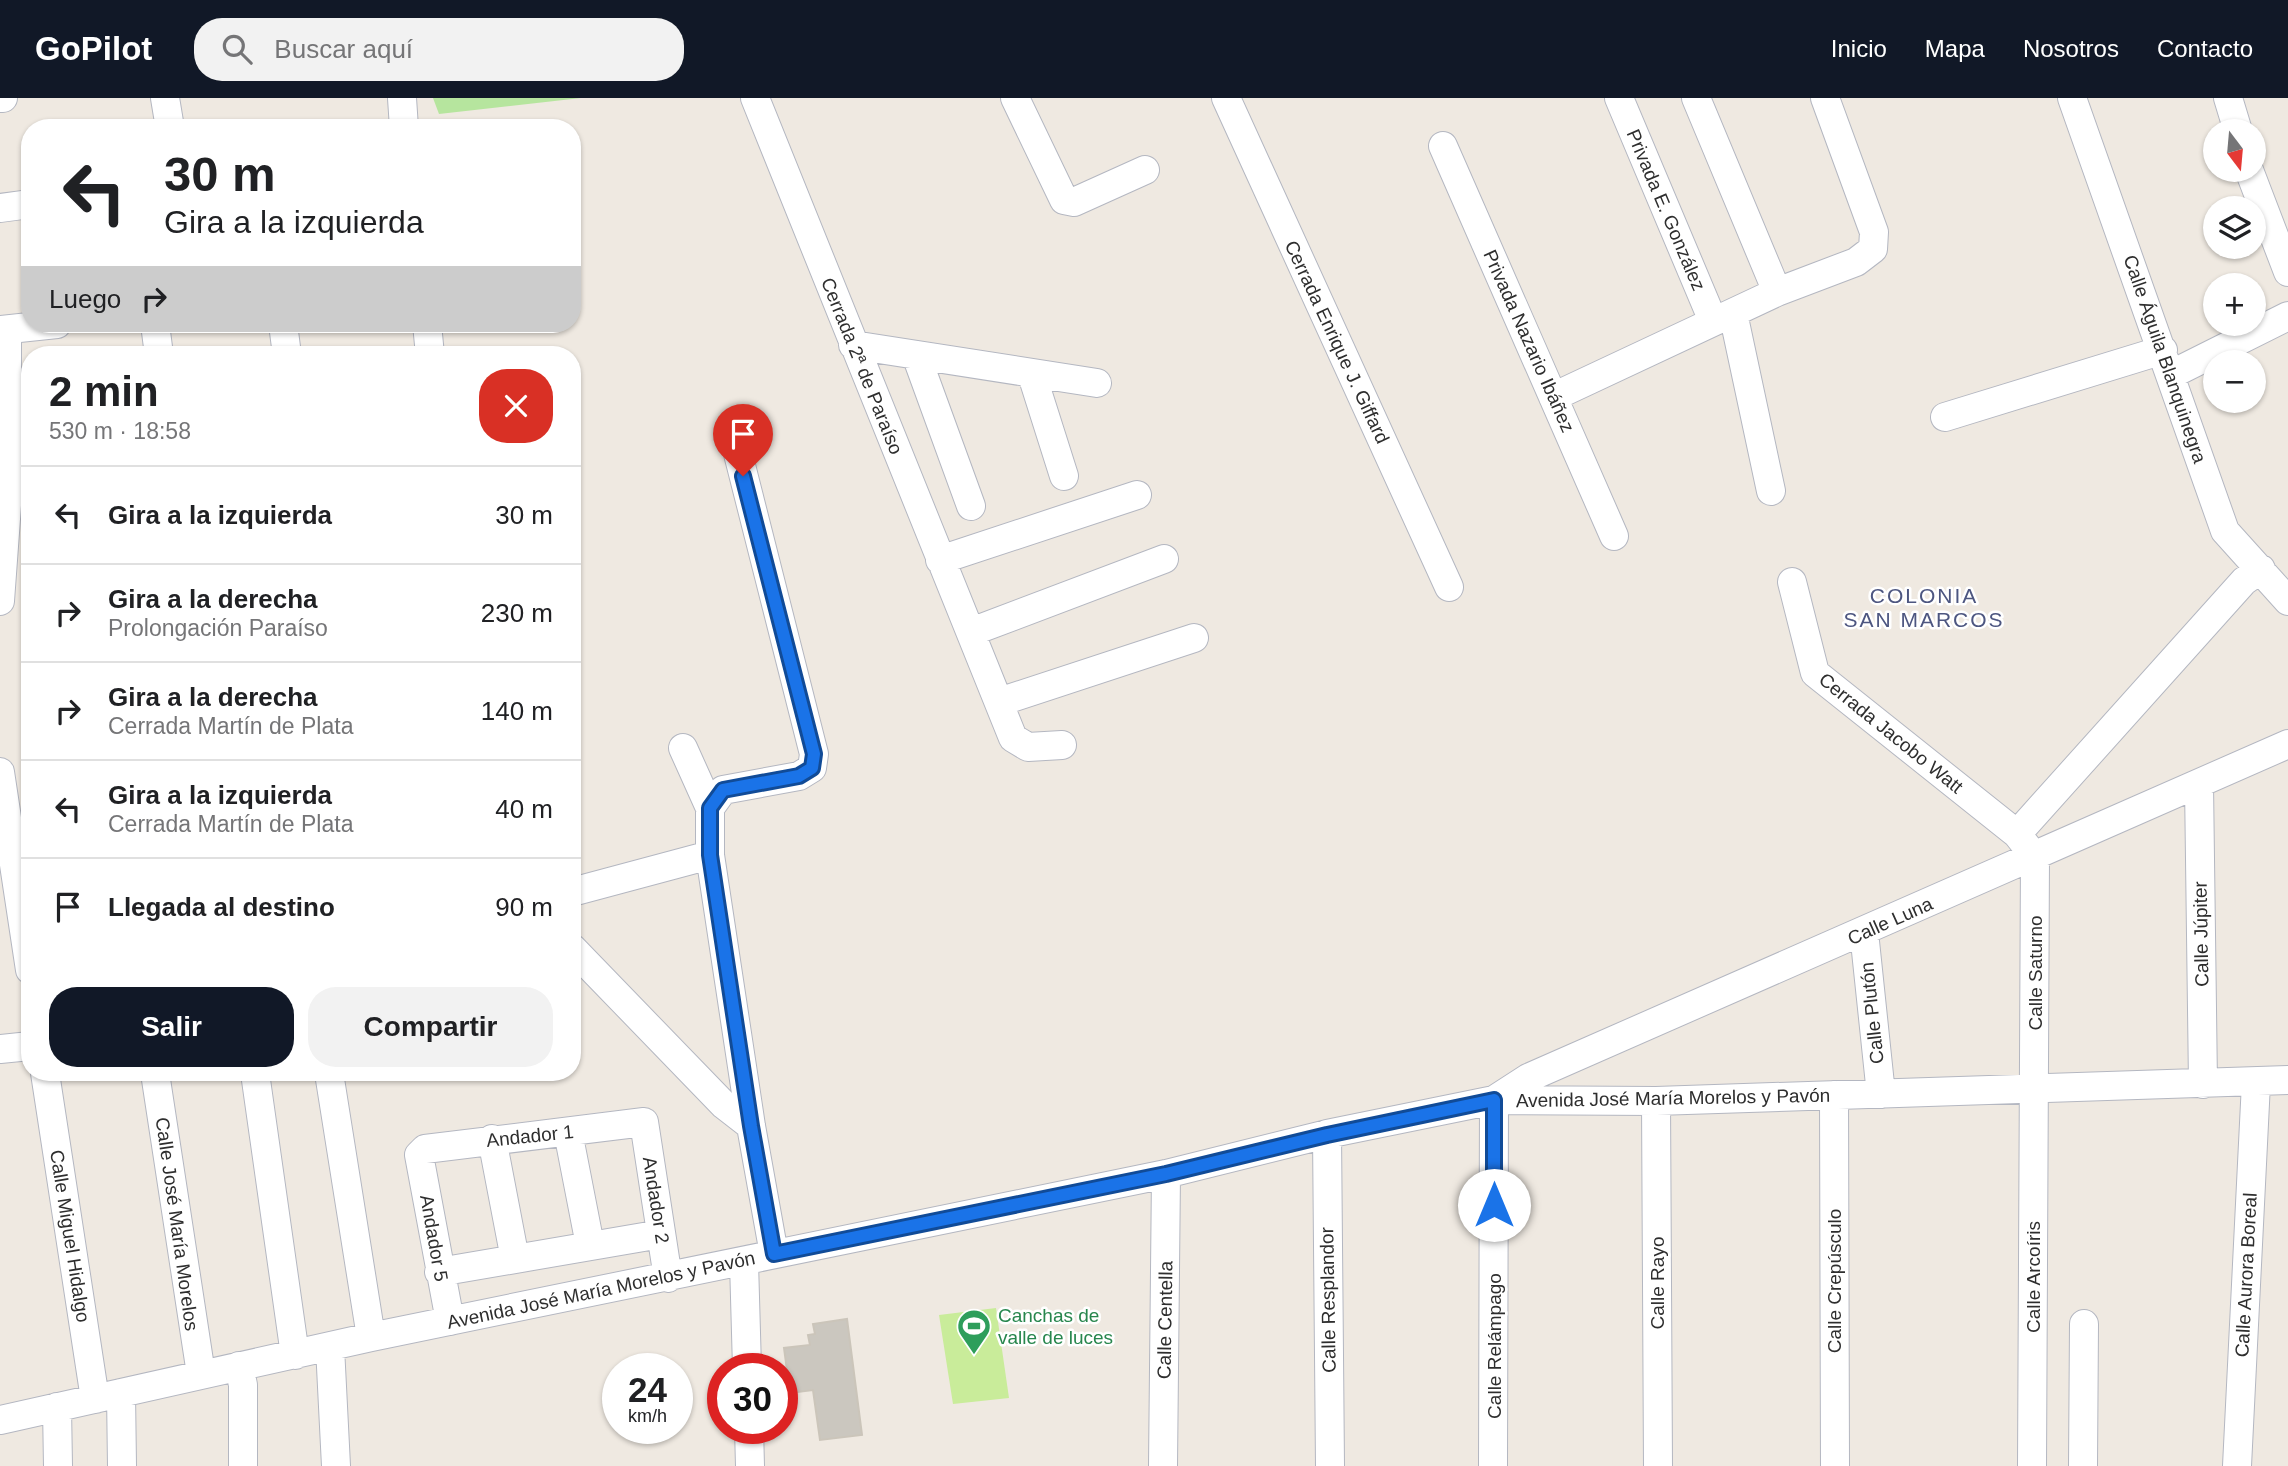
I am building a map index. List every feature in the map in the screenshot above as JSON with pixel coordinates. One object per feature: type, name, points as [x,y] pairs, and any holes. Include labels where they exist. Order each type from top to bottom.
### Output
[{"type":"street","points":[[166,98],[169,119]]},
{"type":"street","points":[[402,98],[403,119]]},
{"type":"street","name":"Cerrada 2ª de Paraíso","points":[[755,98],[1013,738],[1028,747],[1062,745]]},
{"type":"street","points":[[1015,98],[1064,200],[1074,202],[1145,170]]},
{"type":"street","name":"Cerrada Enrique J. Giffard","points":[[1226,98],[1449,587]]},
{"type":"street","name":"Privada E. González","points":[[1619,98],[1723,317],[1771,491]]},
{"type":"street","points":[[1696,98],[1777,292]]},
{"type":"street","points":[[1553,397],[1777,292],[1856,262],[1873,249],[1874,232],[1825,98]]},
{"type":"street","name":"Calle Águila Blanquinegra","points":[[2072,98],[2168,362],[2225,531],[2288,601]]},
{"type":"street","points":[[2228,98],[2234,119]]},
{"type":"street","name":"Privada Nazario Ibáñez","points":[[1443,146],[1614,536]]},
{"type":"street","points":[[2254,182],[2288,272]]},
{"type":"street","points":[[0,208],[21,205]]},
{"type":"street","points":[[1945,416],[2168,362],[2288,316]]},
{"type":"street","points":[[0,601],[8,481],[4,330]]},
{"type":"street","points":[[853,345],[1097,383]]},
{"type":"street","points":[[916,355],[971,506]]},
{"type":"street","points":[[1032,375],[1063,476]]},
{"type":"street","points":[[710,808],[723,790],[799,776],[812,768],[814,754],[731,426]]},
{"type":"street","points":[[940,560],[1137,495]]},
{"type":"street","points":[[971,632],[1164,559]]},
{"type":"street","points":[[2017,834],[2244,581],[2261,569]]},
{"type":"street","name":"Cerrada Jacobo Watt","points":[[1791,582],[1815,673],[2017,834],[2035,858]]},
{"type":"street","points":[[999,702],[1194,638]]},
{"type":"street","name":"Calle Luna","points":[[1494,1100],[1528,1078],[2035,858],[2288,744]]},
{"type":"street","points":[[683,748],[710,808],[710,855],[751,1126],[774,1254]]},
{"type":"street","points":[[0,772],[21,911]]},
{"type":"street","name":"Calle Júpiter","points":[[2199,785],[2203,1084]]},
{"type":"street","points":[[581,890],[710,855]]},
{"type":"street","name":"Calle Saturno","points":[[2035,858],[2035,1088]]},
{"type":"street","name":"Calle Plutón","points":[[1864,932],[1881,1094]]},
{"type":"street","points":[[581,957],[724,1105],[751,1126]]},
{"type":"street","points":[[0,1049],[21,1047]]},
{"type":"street","name":"Avenida José María Morelos y Pavón","points":[[0,1420],[371,1337],[1166,1174],[1327,1135],[1494,1100],[1656,1101],[2288,1080]]},
{"type":"street","name":"Calle Miguel Hidalgo","points":[[47,1081],[122,1466]]},
{"type":"street","name":"Calle José María Morelos","points":[[156,1081],[201,1374]]},
{"type":"street","points":[[256,1081],[295,1355]]},
{"type":"street","points":[[329,1081],[371,1337]]},
{"type":"street","name":"Calle Aurora Boreal","points":[[2237,1466],[2256,1083]]},
{"type":"street","name":"Calle Arcoíris","points":[[2032,1466],[2035,1088]]},
{"type":"street","name":"Calle Crepúsculo","points":[[1834,1096],[1835,1466]]},
{"type":"street","name":"Calle Relámpago","points":[[1493,1466],[1494,1100]]},
{"type":"street","name":"Calle Rayo","points":[[1656,1101],[1658,1466]]},
{"type":"street","name":"Andador 1","points":[[419,1155],[425,1149],[492,1139],[644,1122]]},
{"type":"street","name":"Andador 2","points":[[644,1122],[668,1278]]},
{"type":"street","points":[[568,1132],[590,1245]]},
{"type":"street","name":"Calle Resplandor","points":[[1327,1135],[1330,1466]]},
{"type":"street","points":[[492,1139],[515,1259]]},
{"type":"street","name":"Andador 5","points":[[419,1155],[450,1321]]},
{"type":"street","name":"Calle Centella","points":[[1163,1466],[1166,1174]]},
{"type":"street","points":[[439,1272],[661,1234]]},
{"type":"street","points":[[744,1262],[747,1353]]},
{"type":"street","points":[[2083,1466],[2084,1324]]},
{"type":"street","points":[[330,1347],[336,1466]]},
{"type":"street","points":[[239,1366],[243,1385],[243,1466]]},
{"type":"street","points":[[57,1407],[58,1466]]},
{"type":"street","points":[[749,1444],[750,1466]]},
{"type":"green space","points":[[433,98],[581,98],[439,114]]},
{"type":"green space","name":"Canchas de valle de luces","points":[[996,1308],[1009,1398],[953,1404],[939,1315]]},
{"type":"building","points":[[847,1319],[862,1435],[820,1440],[813,1390],[798,1392],[798,1353],[785,1353],[784,1348],[810,1345],[808,1335],[815,1334],[813,1324]]},
{"type":"place","name":"Canchas de valle de luces","points":[[974,1356]]},
{"type":"district","name":"COLONIA SAN MARCOS","points":[[1924,607]]},
{"type":"route","points":[[743,476],[814,754],[812,768],[799,776],[723,790],[710,808],[710,855],[751,1126],[774,1254],[1166,1174],[1327,1135],[1494,1100],[1494,1205]]}]
